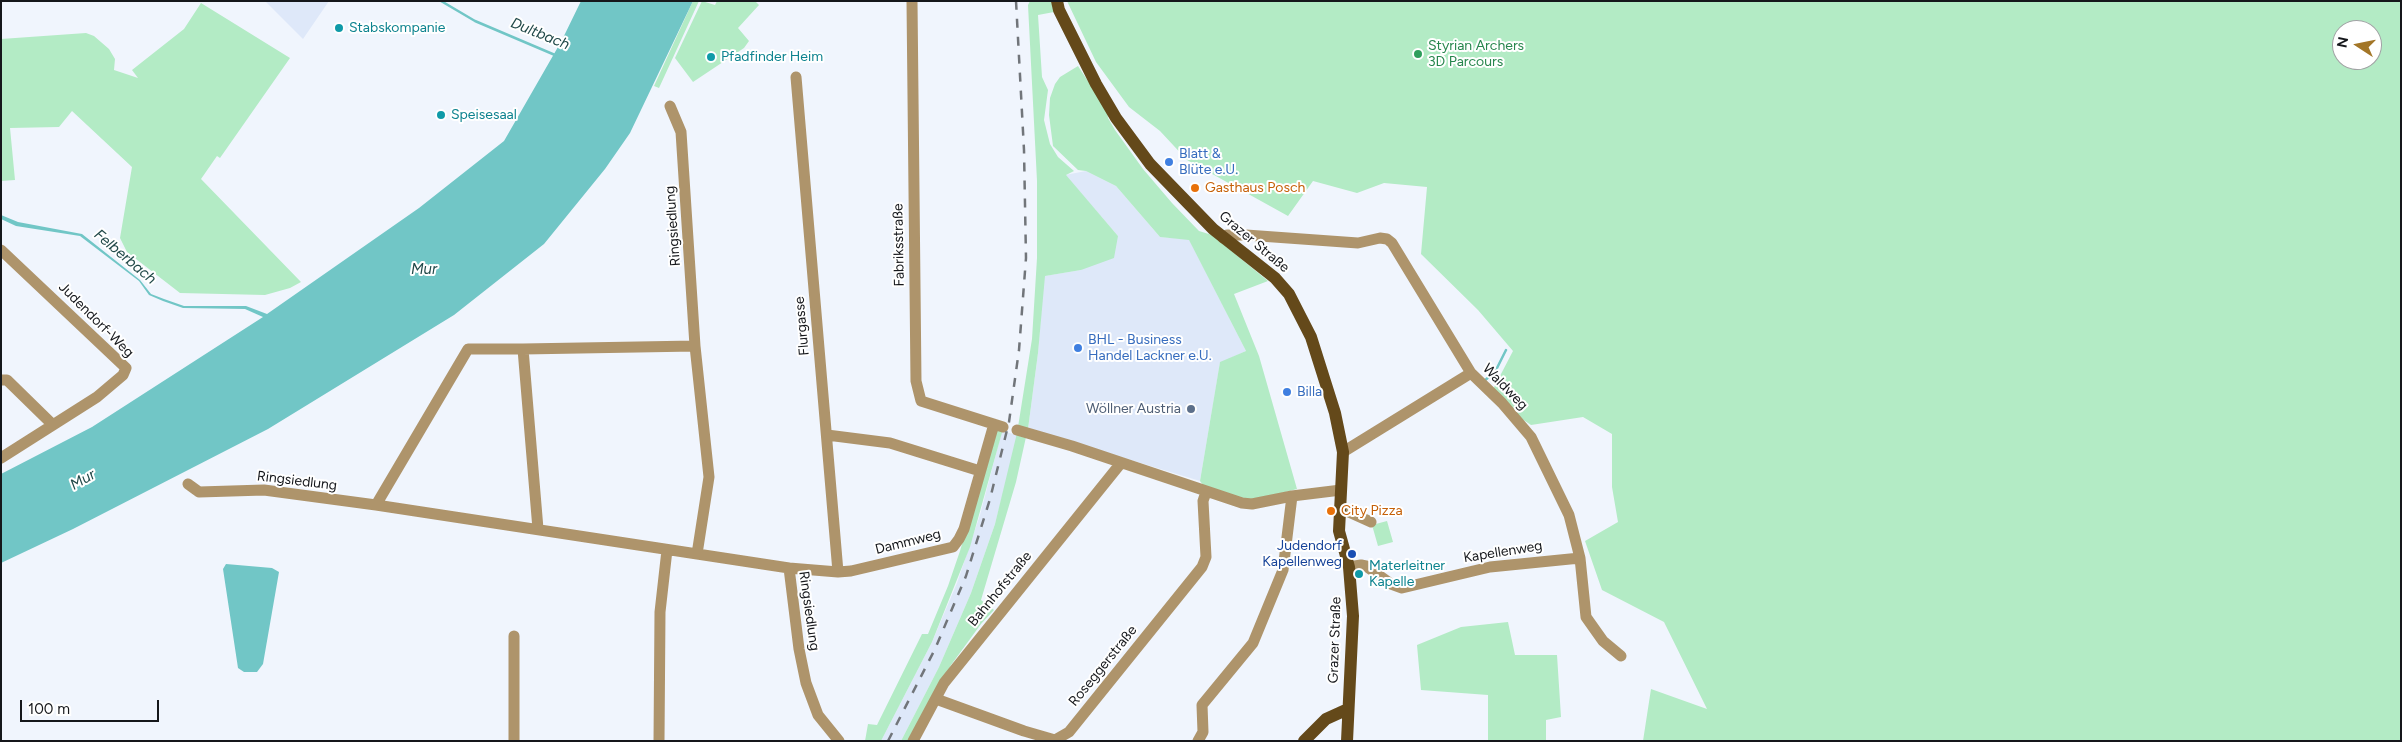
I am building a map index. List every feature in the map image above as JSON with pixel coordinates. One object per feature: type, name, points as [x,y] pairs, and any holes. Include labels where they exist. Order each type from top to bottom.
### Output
[{"type":"main road","name":"Grazer Straße","points":[[1056,1],[1084,62],[1116,118],[1150,164],[1223,238],[1275,278],[1297,308],[1311,337],[1340,431],[1343,452],[1338,531],[1349,567],[1353,616],[1347,741]]},
{"type":"main road","points":[[1304,741],[1326,719],[1348,709]]},
{"type":"street","name":"Fabriksstraße","points":[[912,1],[916,382],[921,401],[999,425]]},
{"type":"street","name":"Flurgasse","points":[[796,78],[838,572]]},
{"type":"street","name":"Ringsiedlung","points":[[670,106],[681,132],[695,346],[709,477],[698,554]]},
{"type":"street","name":"Waldweg","points":[[1223,238],[1227,235],[1246,235],[1358,243],[1380,238],[1387,239],[1392,243],[1470,373],[1502,403],[1532,437],[1568,515],[1580,558],[1586,617],[1603,641],[1621,656]]},
{"type":"street","name":"Judendorf-Weg","points":[[1,250],[126,368],[123,375],[97,397],[1,458]]},
{"type":"street","points":[[376,505],[468,349],[695,346]]},
{"type":"street","points":[[523,349],[538,529]]},
{"type":"street","points":[[1343,452],[1412,407],[1470,373]]},
{"type":"street","points":[[1,380],[7,380],[52,424]]},
{"type":"street","name":"Dammweg","points":[[789,568],[838,572],[894,562],[953,546],[962,534],[980,471],[999,425]]},
{"type":"street","points":[[1018,430],[1206,492],[1252,504],[1292,496],[1341,490]]},
{"type":"street","points":[[827,434],[890,443],[980,471]]},
{"type":"street","name":"Bahnhofstraße","points":[[912,741],[944,682],[1121,463]]},
{"type":"street","name":"Ringsiedlung","points":[[188,484],[199,492],[264,490],[538,529],[789,568],[799,649],[806,683],[815,710],[838,741]]},
{"type":"street","name":"Roseggerstraße","points":[[936,699],[1024,731],[1055,740],[1069,732],[1202,567],[1206,557],[1203,502],[1206,492]]},
{"type":"street","points":[[1198,741],[1203,732],[1202,705],[1253,643],[1283,570],[1292,496]]},
{"type":"street","points":[[1340,508],[1371,522]]},
{"type":"street","points":[[659,741],[660,612],[667,550]]},
{"type":"street","name":"Kapellenweg","points":[[1349,567],[1362,564],[1391,584],[1402,588],[1490,567],[1580,558]]},
{"type":"street","points":[[514,636],[514,741]]},
{"type":"shaded area","points":[[265,1],[329,1],[303,39]]},
{"type":"shaded area","points":[[1086,171],[1116,186],[1160,237],[1189,239],[1246,351],[1220,363],[1200,481],[1028,429],[1038,353],[1044,276],[1081,270],[1118,236],[1065,175]]},
{"type":"shaded area","points":[[1002,431],[1017,435],[1016,444],[995,524],[971,593],[939,667],[901,741],[881,741],[932,642],[957,583],[980,515]]},
{"type":"green space","points":[[693,1],[699,1],[659,88],[654,86]]},
{"type":"green space","points":[[702,1],[715,5],[717,1],[755,1],[759,5],[738,28],[749,41],[744,48],[693,82],[675,58]]},
{"type":"green space","points":[[1030,1],[1051,1],[1054,12],[1038,15],[1042,77],[1048,90],[1044,120],[1050,144],[1058,157],[1074,171],[1066,175],[1118,236],[1114,258],[1081,270],[1045,276],[1038,353],[1028,429],[1018,427],[1032,339],[1037,258],[1037,181],[1028,5]]},
{"type":"green space","points":[[1067,1],[2401,1],[2401,741],[1643,741],[1651,689],[1707,709],[1664,622],[1602,590],[1585,541],[1618,522],[1612,487],[1612,434],[1583,417],[1531,425],[1489,397],[1513,351],[1478,310],[1421,254],[1427,187],[1384,183],[1357,193],[1313,181],[1288,216],[1187,160],[1160,131],[1129,107],[1096,62]]},
{"type":"green space","points":[[201,3],[290,58],[220,158],[217,156],[201,179],[301,282],[290,288],[265,295],[180,293],[127,252],[120,238],[132,167],[72,111],[59,127],[10,128],[15,180],[1,181],[1,39],[86,33],[94,36],[109,49],[115,59],[114,70],[138,78],[132,70],[184,29]]},
{"type":"green space","points":[[1078,66],[1107,110],[1108,118],[1115,130],[1143,169],[1172,203],[1199,231],[1212,235],[1268,281],[1234,294],[1259,356],[1297,489],[1251,501],[1203,485],[1200,481],[1220,362],[1246,351],[1189,240],[1160,237],[1116,186],[1086,171],[1078,170],[1053,146],[1049,115],[1050,98],[1055,84],[1060,77]]},
{"type":"green space","points":[[1003,429],[970,547],[932,642],[881,741],[865,741],[868,724],[877,725],[922,634],[928,634],[960,551],[995,431]]},
{"type":"green space","points":[[1017,433],[1026,437],[1016,482],[981,600],[994,610],[981,624],[951,665],[908,741],[901,741],[939,667],[971,593],[995,524]]},
{"type":"green space","points":[[1387,521],[1393,542],[1378,546],[1372,525]]},
{"type":"green space","points":[[1508,622],[1515,655],[1557,655],[1561,717],[1546,720],[1546,741],[1488,741],[1488,695],[1421,690],[1417,645],[1461,627]]},
{"type":"water","name":"Mur","points":[[581,1],[693,1],[630,133],[605,169],[544,244],[454,315],[268,429],[73,529],[1,563],[1,474],[92,427],[263,317],[245,309],[183,308],[163,301],[149,295],[139,281],[80,236],[16,226],[1,219],[1,215],[18,222],[82,234],[140,280],[151,294],[164,299],[184,306],[246,306],[267,314],[419,208],[504,141],[562,40]]},
{"type":"water","points":[[226,564],[272,568],[279,572],[263,664],[257,672],[244,672],[238,668],[223,569]]},
{"type":"waterway","name":"Dultbach","points":[[441,1],[475,21],[555,55]]},
{"type":"waterway","points":[[1484,381],[1495,372],[1506,350]]},
{"type":"railway","points":[[888,741],[935,649],[966,576],[990,499],[1009,422],[1019,350],[1026,258],[1024,150],[1016,1]]},
{"type":"place","name":"Stabskompanie","points":[[339,28]]},
{"type":"place","name":"Styrian Archers 3D Parcours","points":[[1418,54]]},
{"type":"place","name":"Pfadfinder Heim","points":[[711,57]]},
{"type":"place","name":"Speisesaal","points":[[441,115]]},
{"type":"place","name":"Blatt & Blüte e.U.","points":[[1169,162]]},
{"type":"place","name":"Gasthaus Posch","points":[[1195,188]]},
{"type":"place","name":"BHL - Business Handel Lackner e.U.","points":[[1078,348]]},
{"type":"place","name":"Billa","points":[[1287,392]]},
{"type":"place","name":"Wöllner Austria","points":[[1191,409]]},
{"type":"place","name":"City Pizza","points":[[1331,511]]},
{"type":"place","name":"Judendorf Kapellenweg","points":[[1352,554]]},
{"type":"place","name":"Materleitner Kapelle","points":[[1359,574]]},
{"type":"water label","name":"Felberbach","points":[[125,257]]}]
